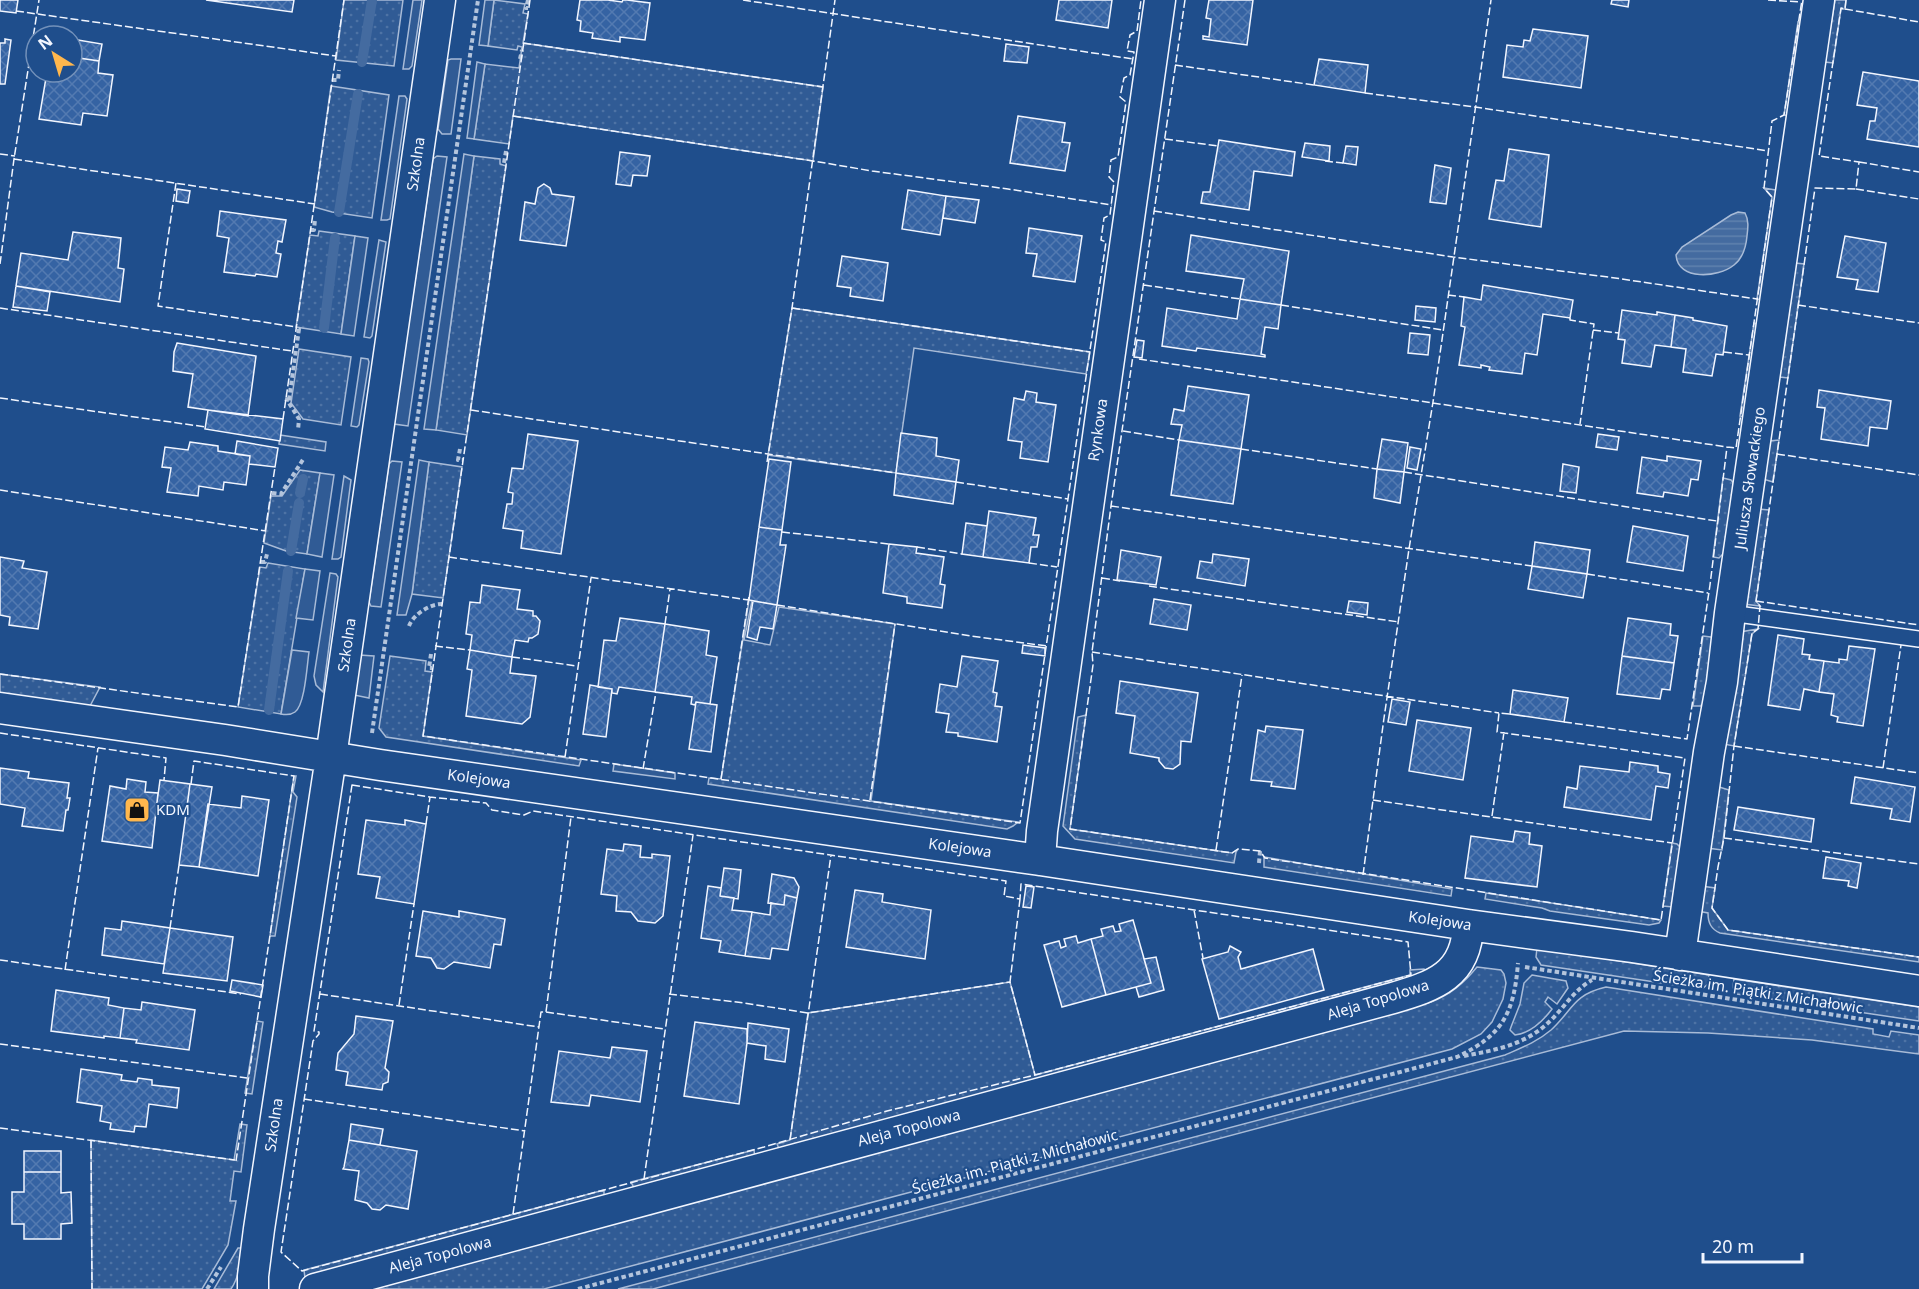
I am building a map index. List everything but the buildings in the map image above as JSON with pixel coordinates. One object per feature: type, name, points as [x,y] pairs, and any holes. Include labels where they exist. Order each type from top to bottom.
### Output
[{"type":"street","name":"Szkolna","points":[[254,1289],[252,1276],[331,757],[440,0]]},
{"type":"street","name":"Rynkowa","points":[[1040,860],[1042,831],[1076,587],[1160,0]]},
{"type":"street","name":"Juliusza Słowackiego","points":[[1680,955],[1709,752],[1722,682],[1819,0]]},
{"type":"street","name":"Kolejowa","points":[[0,708],[1919,991]]},
{"type":"street","name":"Aleja Topolowa","points":[[315,1289],[1393,999],[1438,982],[1452,970],[1464,952],[1468,925]]},
{"type":"lane","points":[[1730,613],[1919,639]]},
{"type":"path","points":[[370,742],[478,0]]},
{"type":"path","points":[[528,0],[526,8],[528,8]]},
{"type":"path","points":[[520,58],[522,50]]},
{"type":"path","points":[[332,80],[338,80],[339,70]]},
{"type":"path","points":[[506,152],[504,163],[506,162]]},
{"type":"path","points":[[310,230],[314,230],[315,219]]},
{"type":"path","points":[[296,329],[299,329],[287,399],[299,419],[298,430]]},
{"type":"path","points":[[460,449],[458,460],[464,460]]},
{"type":"path","points":[[272,493],[281,494],[304,458]]},
{"type":"path","points":[[261,562],[265,562],[267,554]]},
{"type":"path","points":[[409,626],[417,615],[431,606],[442,604]]},
{"type":"path","points":[[431,654],[429,668],[432,668]]},
{"type":"path","name":"Ścieżka im. Piątki z Michałowic","points":[[1457,1057],[1486,1041],[1497,1031],[1511,1003],[1518,966],[1919,1028]]},
{"type":"path","name":"Ścieżka im. Piątki z Michałowic","points":[[578,1289],[1457,1057],[1506,1047],[1533,1035],[1550,1021],[1579,989],[1593,979]]},
{"type":"shaded area","points":[[344,0],[403,0],[394,66],[336,60]]},
{"type":"shaded area","points":[[413,0],[422,0],[412,66],[409,69],[403,69]]},
{"type":"shaded area","points":[[485,0],[494,0],[488,46],[479,45]]},
{"type":"shaded area","points":[[494,0],[525,4],[523,13],[528,14],[523,43],[823,87],[813,161],[513,116],[509,144],[474,139],[485,64],[519,68],[522,47],[518,46],[517,50],[488,46]]},
{"type":"shaded area","points":[[1835,0],[1846,0],[1845,9],[1841,9],[1833,63],[1825,62]]},
{"type":"shaded area","points":[[1798,22],[1802,24],[1791,116],[1784,115]]},
{"type":"shaded area","points":[[461,59],[451,134],[442,134],[438,129],[448,60]]},
{"type":"shaded area","points":[[477,62],[485,64],[474,139],[467,138]]},
{"type":"shaded area","points":[[331,86],[389,95],[372,218],[314,207]]},
{"type":"shaded area","points":[[399,96],[405,96],[407,99],[390,219],[381,220]]},
{"type":"shaded area","points":[[464,154],[474,156],[436,430],[424,429]]},
{"type":"shaded area","points":[[437,156],[447,157],[408,426],[394,424],[433,159]]},
{"type":"shaded area","points":[[474,156],[500,159],[500,164],[506,166],[467,435],[436,430]]},
{"type":"shaded area","points":[[1764,188],[1781,191],[1764,301],[1757,299],[1772,197]]},
{"type":"shaded area","points":[[1738,212],[1745,213],[1748,227],[1745,248],[1742,256],[1734,265],[1718,273],[1700,275],[1691,273],[1678,263],[1676,255],[1682,247]]},
{"type":"shaded area","points":[[319,231],[355,236],[341,334],[296,327],[310,235],[318,236]]},
{"type":"shaded area","points":[[355,236],[368,238],[354,336],[341,334]]},
{"type":"shaded area","points":[[379,240],[386,242],[370,338],[364,337]]},
{"type":"shaded area","points":[[1795,263],[1804,264],[1788,378],[1780,377]]},
{"type":"shaded area","points":[[792,308],[1090,352],[1086,374],[914,348],[896,473],[768,455]]},
{"type":"shaded area","points":[[1754,323],[1760,325],[1747,417],[1740,416]]},
{"type":"shaded area","points":[[299,349],[351,357],[341,425],[303,419],[291,403]]},
{"type":"shaded area","points":[[361,358],[368,359],[369,362],[357,427],[351,426]]},
{"type":"shaded area","points":[[280,435],[326,442],[325,451],[279,444]]},
{"type":"shaded area","points":[[1779,440],[1773,482],[1763,479],[1769,441]]},
{"type":"shaded area","points":[[419,460],[429,462],[412,594],[406,615],[397,615]]},
{"type":"shaded area","points":[[392,461],[402,462],[381,607],[371,606],[369,602],[389,464]]},
{"type":"shaded area","points":[[429,462],[462,467],[443,598],[412,594]]},
{"type":"shaded area","points":[[300,470],[320,473],[307,554],[286,551],[264,543],[271,496],[282,496]]},
{"type":"shaded area","points":[[320,473],[334,475],[322,557],[307,554]]},
{"type":"shaded area","points":[[344,476],[351,480],[341,557],[332,559]]},
{"type":"shaded area","points":[[1723,478],[1731,480],[1736,486],[1725,552],[1719,558],[1713,557]]},
{"type":"shaded area","points":[[1758,509],[1769,510],[1756,601],[1760,606],[1744,604]]},
{"type":"shaded area","points":[[268,563],[305,569],[281,714],[238,707],[260,567],[266,568]]},
{"type":"shaded area","points":[[305,569],[320,571],[313,620],[296,618]]},
{"type":"shaded area","points":[[330,573],[338,577],[323,692],[316,685],[314,676]]},
{"type":"shaded area","points":[[749,600],[752,601],[744,640],[770,645],[779,607],[895,624],[871,801],[1018,822],[1007,829],[708,784],[709,778],[721,779]]},
{"type":"shaded area","points":[[1758,629],[1752,634],[1734,746],[1723,744],[1740,632]]},
{"type":"shaded area","points":[[1703,636],[1718,638],[1708,703],[1693,706]]},
{"type":"shaded area","points":[[292,650],[309,652],[305,684],[301,702],[295,712],[281,714]]},
{"type":"shaded area","points":[[359,655],[374,656],[369,698],[354,695]]},
{"type":"shaded area","points":[[390,656],[426,661],[425,671],[432,672],[423,736],[581,760],[579,766],[386,737],[379,728]]},
{"type":"shaded area","points":[[0,674],[100,687],[90,706],[0,693]]},
{"type":"shaded area","points":[[1086,715],[1070,829],[1232,853],[1238,849],[1234,863],[1075,839],[1063,826],[1078,717]]},
{"type":"shaded area","points":[[614,764],[675,773],[675,779],[613,771]]},
{"type":"shaded area","points":[[294,776],[296,776],[293,792],[297,797],[275,936],[270,936]]},
{"type":"shaded area","points":[[1716,786],[1729,790],[1722,850],[1707,848]]},
{"type":"shaded area","points":[[1672,843],[1682,849],[1673,907],[1663,906]]},
{"type":"shaded area","points":[[1264,857],[1452,889],[1451,896],[1264,867]]},
{"type":"shaded area","points":[[1701,886],[1715,888],[1712,908],[1728,930],[1919,957],[1919,962],[1720,933],[1711,925],[1708,913],[1697,911]]},
{"type":"shaded area","points":[[1486,893],[1661,920],[1659,923],[1649,925],[1550,911],[1485,899]]},
{"type":"shaded area","points":[[1537,948],[1709,975],[1708,984],[1702,989],[1541,965],[1536,957]]},
{"type":"shaded area","points":[[1477,967],[1501,970],[1506,983],[1503,999],[1492,1022],[1481,1034],[1452,1049],[544,1289],[367,1289],[1431,1002],[1456,988]]},
{"type":"shaded area","points":[[1424,969],[1428,973],[780,1151],[777,1144],[790,1140],[808,1013],[1010,982],[1035,1075],[1410,975],[1410,970]]},
{"type":"shaded area","points":[[1532,975],[1566,981],[1568,988],[1557,1004],[1548,997],[1545,1002],[1552,1009],[1541,1022],[1526,1032],[1515,1035],[1510,1030],[1520,1004],[1524,983]]},
{"type":"shaded area","points":[[1734,979],[1919,1007],[1919,1021],[1737,994],[1733,988]]},
{"type":"shaded area","points":[[1606,987],[1873,1029],[1873,1034],[1889,1037],[1891,1031],[1919,1035],[1919,1054],[1812,1040],[1708,1033],[1624,1031],[653,1289],[618,1289],[1505,1055],[1540,1038],[1558,1023],[1579,999]]},
{"type":"shaded area","points":[[257,1021],[263,1022],[252,1094],[245,1093]]},
{"type":"shaded area","points":[[240,1124],[247,1125],[241,1172],[234,1171],[230,1201],[236,1201],[228,1245],[202,1289],[92,1289],[91,1140],[234,1160]]},
{"type":"shaded area","points":[[754,1150],[755,1158],[635,1190],[631,1182]]},
{"type":"shaded area","points":[[604,1190],[604,1199],[305,1278],[304,1270]]},
{"type":"shaded area","points":[[238,1248],[243,1248],[234,1284],[231,1289],[214,1289]]},
{"type":"waterway","points":[[362,62],[372,0]]},
{"type":"waterway","points":[[339,212],[358,94]]},
{"type":"waterway","points":[[324,328],[335,238]]},
{"type":"waterway","points":[[300,493],[303,479]]},
{"type":"waterway","points":[[291,551],[299,503]]},
{"type":"waterway","points":[[269,710],[288,571]]},
{"type":"fence","points":[[0,264],[39,0]]},
{"type":"fence","points":[[283,419],[344,0]]},
{"type":"fence","points":[[530,0],[423,736],[1020,823],[1106,242],[1101,240],[1104,218],[1110,215],[1114,182],[1109,177],[1111,160],[1118,157],[1126,102],[1120,97],[1124,78],[1130,75],[1134,52],[1127,51],[1130,35],[1137,31],[1141,0]]},
{"type":"fence","points":[[743,0],[1133,59]]},
{"type":"fence","points":[[767,462],[792,308],[835,0]]},
{"type":"fence","points":[[1185,0],[1111,506],[1092,652],[1093,665],[1070,829],[1232,853],[1238,849],[1260,851],[1265,858],[1661,920],[1685,758],[1497,732],[1499,713],[1510,714]]},
{"type":"fence","points":[[1363,875],[1384,718],[1433,402],[1491,0]]},
{"type":"fence","points":[[1768,0],[1801,2]]},
{"type":"fence","points":[[1564,722],[1687,739],[1710,585],[1727,447],[1736,448],[1772,197],[1764,188],[1772,121],[1784,115],[1802,0]]},
{"type":"fence","points":[[1846,0],[1845,9],[1841,8],[1819,156],[1859,162],[1856,189],[1815,188],[1756,601],[1760,606],[1758,629],[1752,633],[1712,908],[1728,930],[1919,957]]},
{"type":"fence","points":[[1845,9],[1919,22]]},
{"type":"fence","points":[[16,11],[336,56]]},
{"type":"fence","points":[[523,43],[823,87]]},
{"type":"fence","points":[[1175,65],[1314,85]]},
{"type":"fence","points":[[1365,93],[1769,151]]},
{"type":"fence","points":[[513,116],[1112,205]]},
{"type":"fence","points":[[1165,139],[1218,146]]},
{"type":"fence","points":[[0,154],[15,156]]},
{"type":"fence","points":[[14,159],[315,204]]},
{"type":"fence","points":[[1325,161],[1343,163]]},
{"type":"fence","points":[[1859,162],[1919,172]]},
{"type":"fence","points":[[176,183],[158,306],[296,327]]},
{"type":"fence","points":[[1856,189],[1919,199]]},
{"type":"fence","points":[[1154,211],[1453,257],[1757,299]]},
{"type":"fence","points":[[1144,285],[1240,299]]},
{"type":"fence","points":[[1448,295],[1464,297]]},
{"type":"fence","points":[[1281,305],[1443,330]]},
{"type":"fence","points":[[1798,305],[1919,323]]},
{"type":"fence","points":[[0,308],[292,351]]},
{"type":"fence","points":[[792,308],[1090,352]]},
{"type":"fence","points":[[1570,318],[1570,320],[1594,324],[1580,424]]},
{"type":"fence","points":[[1593,330],[1619,333]]},
{"type":"fence","points":[[1724,352],[1749,355]]},
{"type":"fence","points":[[1139,359],[1727,447]]},
{"type":"fence","points":[[0,398],[206,427]]},
{"type":"fence","points":[[471,410],[896,473]]},
{"type":"fence","points":[[1123,431],[1179,440]]},
{"type":"fence","points":[[1241,449],[1377,469]]},
{"type":"fence","points":[[1777,454],[1919,475]]},
{"type":"fence","points":[[0,674],[238,707],[275,467]]},
{"type":"fence","points":[[1404,472],[1717,521]]},
{"type":"fence","points":[[956,482],[1068,499]]},
{"type":"fence","points":[[0,490],[266,531]]},
{"type":"fence","points":[[1111,506],[1532,566]]},
{"type":"fence","points":[[782,532],[889,544]]},
{"type":"fence","points":[[917,547],[962,554]]},
{"type":"fence","points":[[449,557],[749,600]]},
{"type":"fence","points":[[1029,563],[1057,567]]},
{"type":"fence","points":[[1587,574],[1708,593]]},
{"type":"fence","points":[[565,757],[591,578]]},
{"type":"fence","points":[[1102,578],[1120,581]]},
{"type":"fence","points":[[1149,586],[1399,622]]},
{"type":"fence","points":[[665,624],[670,589]]},
{"type":"fence","points":[[721,779],[749,596]]},
{"type":"fence","points":[[1756,601],[1919,625]]},
{"type":"fence","points":[[777,605],[1047,646]]},
{"type":"fence","points":[[870,800],[895,624]]},
{"type":"fence","points":[[1883,768],[1901,645]]},
{"type":"fence","points":[[435,646],[470,650]]},
{"type":"fence","points":[[1092,652],[1499,713]]},
{"type":"fence","points":[[512,657],[577,666]]},
{"type":"fence","points":[[1216,850],[1242,675]]},
{"type":"fence","points":[[643,769],[656,692]]},
{"type":"fence","points":[[1492,816],[1504,732]]},
{"type":"fence","points":[[0,733],[166,758],[164,780]]},
{"type":"fence","points":[[1734,746],[1919,773]]},
{"type":"fence","points":[[65,970],[98,748]]},
{"type":"fence","points":[[191,784],[194,761],[294,776],[236,1161]]},
{"type":"fence","points":[[352,785],[486,803],[492,810],[524,815],[533,811],[1006,881],[1004,896],[1020,899],[1021,884],[1408,942],[1411,975],[1035,1075],[887,1111],[764,1147],[302,1271],[281,1252],[313,1041],[319,1034],[314,1031],[352,785]]},
{"type":"fence","points":[[426,824],[430,797]]},
{"type":"fence","points":[[1373,800],[1672,843]]},
{"type":"fence","points":[[513,1214],[541,1012],[546,1012],[571,817]]},
{"type":"fence","points":[[644,1179],[693,835]]},
{"type":"fence","points":[[1724,838],[1919,864]]},
{"type":"fence","points":[[790,1140],[831,855]]},
{"type":"fence","points":[[170,928],[179,865]]},
{"type":"fence","points":[[1020,899],[1010,982],[1035,1075]]},
{"type":"fence","points":[[399,1005],[414,904]]},
{"type":"fence","points":[[1194,910],[1203,958]]},
{"type":"fence","points":[[0,960],[241,994]]},
{"type":"fence","points":[[669,994],[808,1013],[1010,982]]},
{"type":"fence","points":[[320,994],[539,1027]]},
{"type":"fence","points":[[546,1012],[664,1029]]},
{"type":"fence","points":[[0,1044],[247,1078]]},
{"type":"fence","points":[[304,1099],[525,1131]]},
{"type":"fence","points":[[0,1128],[235,1160]]},
{"type":"fence","points":[[91,1140],[92,1289]]},
{"type":"place","name":"KDM","points":[[137,810]]}]
